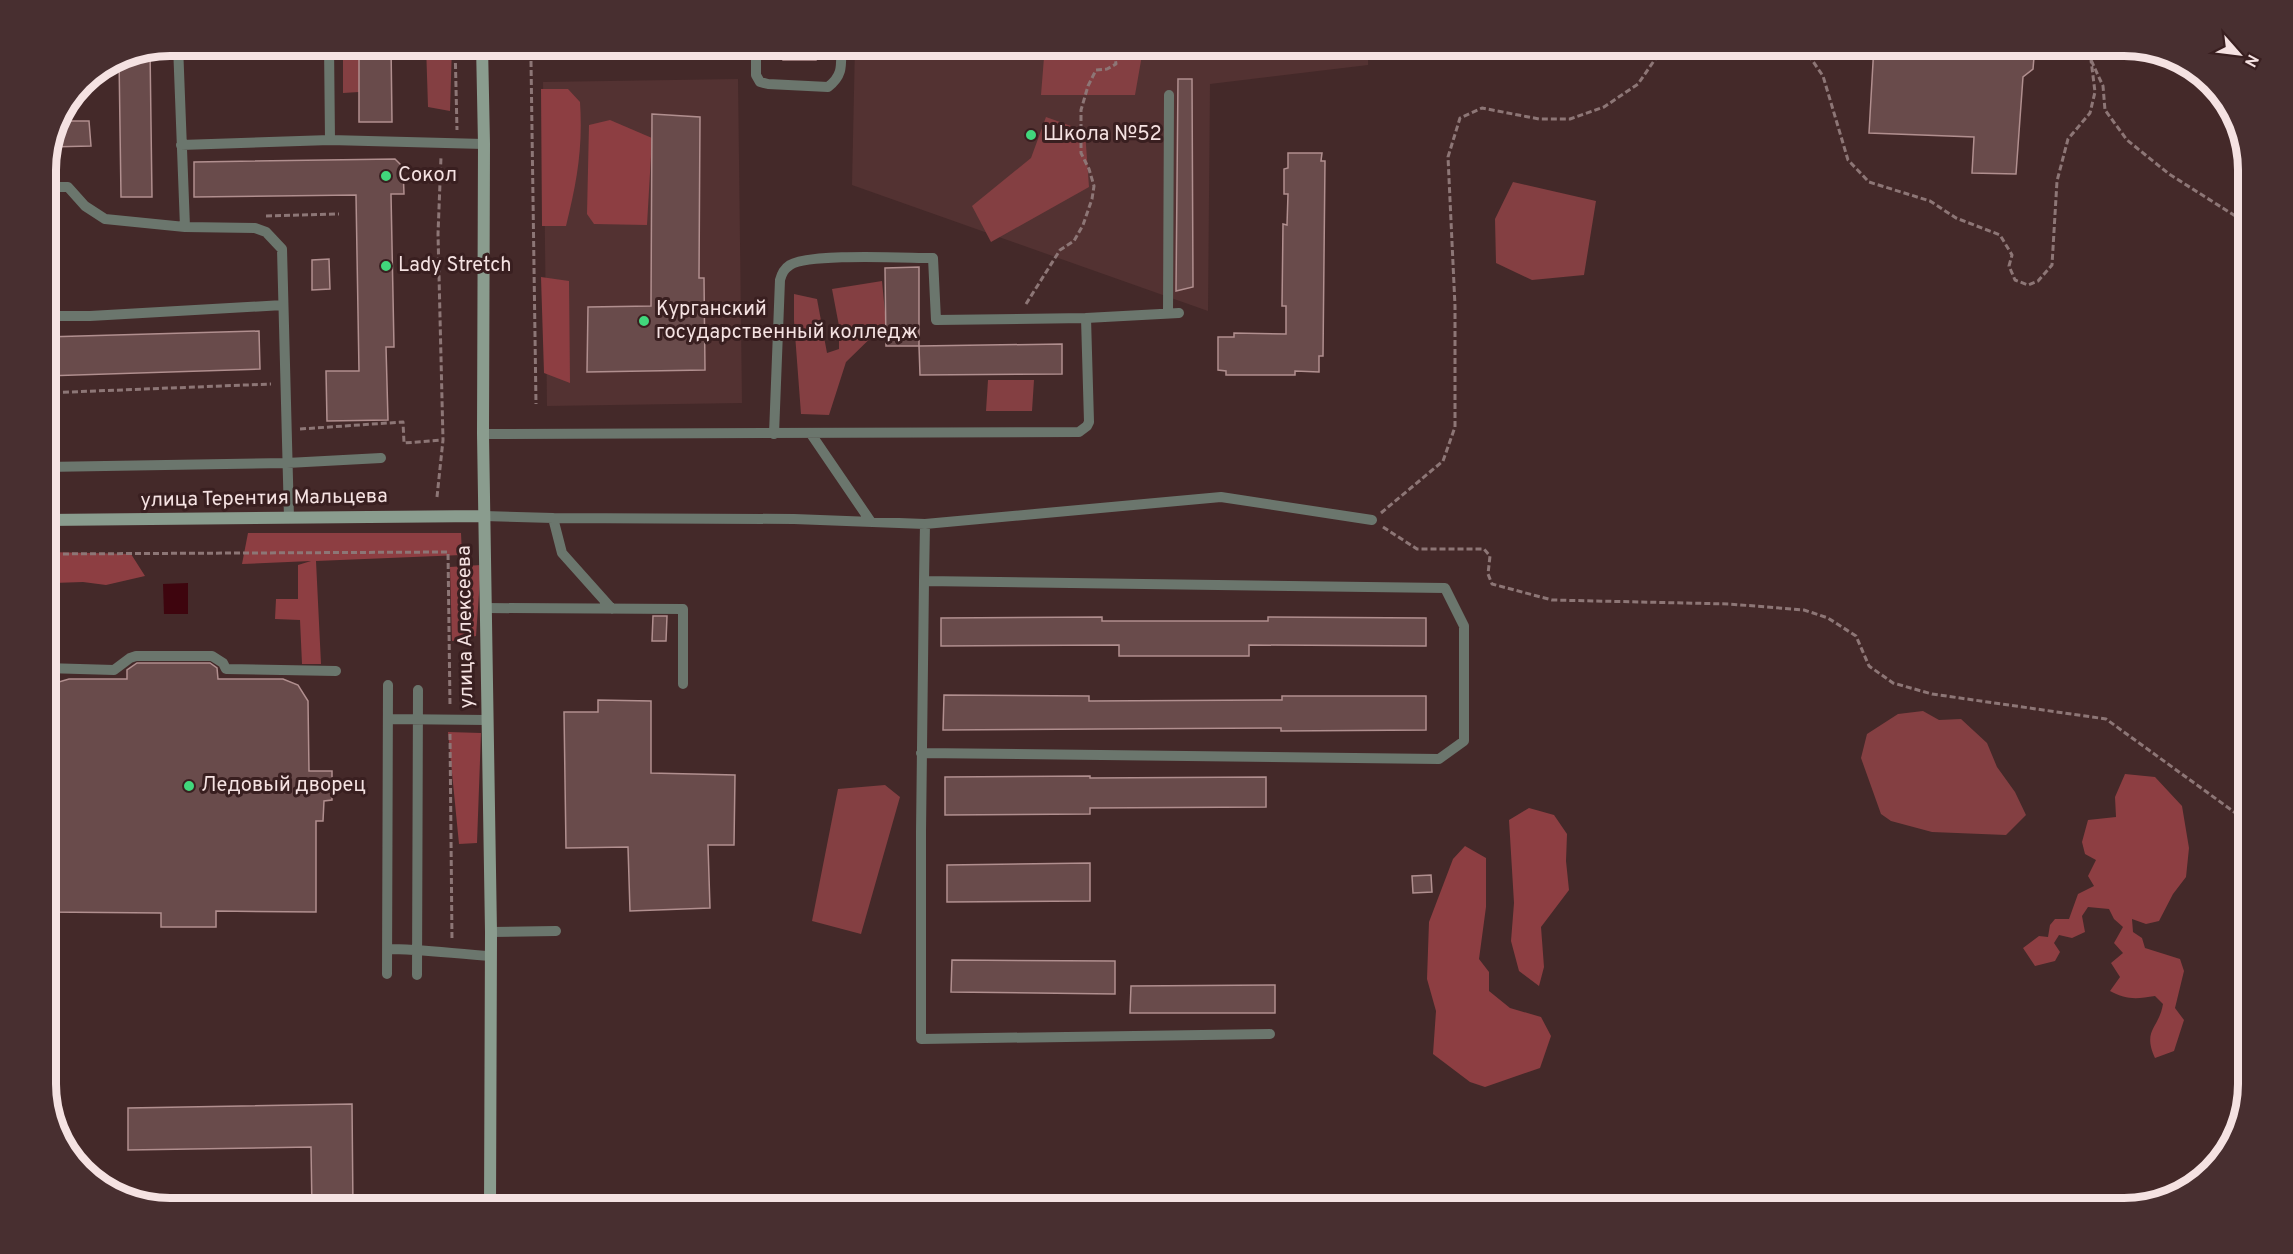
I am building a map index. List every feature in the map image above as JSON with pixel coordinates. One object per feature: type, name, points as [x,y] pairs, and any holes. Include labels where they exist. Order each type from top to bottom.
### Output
[{"type":"street","name":"улица Алексеева","points":[[482,56],[483,434],[491,932],[490,1198]]},
{"type":"street","name":"улица Терентия Мальцева","points":[[56,520],[484,516]]},
{"type":"lane","points":[[178,56],[184,227]]},
{"type":"lane","points":[[329,56],[330,140]]},
{"type":"lane","points":[[756,56],[756,75],[760,82],[828,87],[838,80],[841,56]]},
{"type":"lane","points":[[1168,314],[1169,95]]},
{"type":"lane","points":[[181,145],[330,140],[484,144]]},
{"type":"lane","points":[[56,187],[68,187],[85,206],[105,219],[184,227],[255,228],[266,232],[282,249],[289,518]]},
{"type":"lane","points":[[774,434],[780,280],[783,271],[791,264],[813,258],[933,258],[936,320],[1179,314]]},
{"type":"lane","points":[[56,316],[283,305]]},
{"type":"lane","points":[[483,434],[811,434],[1083,430],[1089,422],[1086,318]]},
{"type":"lane","points":[[811,434],[871,522]]},
{"type":"lane","points":[[56,467],[287,463],[381,458]]},
{"type":"lane","points":[[484,516],[794,519],[925,524],[1221,497],[1372,520]]},
{"type":"lane","points":[[553,518],[562,553],[612,609]]},
{"type":"lane","points":[[925,524],[921,753],[921,1039],[1270,1034]]},
{"type":"lane","points":[[921,753],[1439,759],[1464,741],[1464,626],[1445,588],[924,581]]},
{"type":"lane","points":[[485,608],[683,609],[683,684]]},
{"type":"lane","points":[[56,668],[114,670],[136,656],[212,656],[223,663],[226,669],[336,671]]},
{"type":"lane","points":[[387,974],[388,685]]},
{"type":"lane","points":[[417,975],[418,690]]},
{"type":"lane","points":[[388,719],[487,720]]},
{"type":"lane","points":[[491,932],[556,931]]},
{"type":"lane","points":[[387,949],[417,949],[491,956]]},
{"type":"path","points":[[455,56],[457,144]]},
{"type":"path","points":[[530,56],[536,404]]},
{"type":"path","points":[[1020,313],[1060,250],[1074,241],[1083,225],[1094,186],[1081,153],[1081,110],[1088,86],[1096,70],[1107,69],[1116,64],[1115,56]]},
{"type":"path","points":[[1657,56],[1638,84],[1604,107],[1570,119],[1539,119],[1482,108],[1460,118],[1448,157],[1455,306],[1455,427],[1443,461],[1372,520],[1418,549],[1484,549],[1490,556],[1488,574],[1492,584],[1552,600],[1729,604],[1804,610],[1828,618],[1856,636],[1869,666],[1893,683],[1932,694],[2106,718],[2238,814]]},
{"type":"path","points":[[1809,56],[1824,76],[1848,160],[1869,182],[1930,201],[1956,218],[2000,235],[2012,255],[2009,266],[2015,280],[2028,285],[2038,281],[2052,265],[2057,181],[2068,139],[2090,113],[2095,92],[2091,60]]},
{"type":"path","points":[[2089,56],[2103,86],[2105,110],[2127,140],[2169,174],[2237,217]]},
{"type":"path","points":[[436,497],[443,440],[438,234],[442,144]]},
{"type":"path","points":[[260,216],[339,214]]},
{"type":"path","points":[[56,393],[275,384]]},
{"type":"path","points":[[286,430],[403,422],[404,443],[443,440]]},
{"type":"path","points":[[56,554],[448,552],[452,954]]},
{"type":"shaded area","points":[[343,56],[359,56],[359,92],[343,93]]},
{"type":"shaded area","points":[[426,56],[452,56],[450,111],[428,107]]},
{"type":"shaded area","name":"Школа №52","points":[[855,56],[1368,56],[1368,65],[1210,84],[1208,311],[852,185]]},
{"type":"shaded area","points":[[1044,56],[1142,56],[1135,95],[1041,95]]},
{"type":"shaded area","name":"Курганский государственный колледж","points":[[738,79],[742,403],[547,406],[543,82]]},
{"type":"shaded area","points":[[541,89],[568,89],[580,102],[581,134],[578,164],[566,226],[542,226]]},
{"type":"shaded area","points":[[1046,117],[1085,131],[1089,187],[991,242],[972,206],[1031,158]]},
{"type":"shaded area","points":[[610,120],[652,138],[647,225],[594,224],[587,214],[589,125]]},
{"type":"shaded area","points":[[1513,182],[1596,201],[1584,275],[1532,280],[1496,263],[1495,219]]},
{"type":"shaded area","points":[[541,277],[569,281],[570,383],[544,373]]},
{"type":"shaded area","points":[[882,281],[886,323],[846,362],[829,415],[801,414],[794,294],[817,299],[827,353],[839,349],[839,326],[832,289]]},
{"type":"shaded area","points":[[988,380],[1034,380],[1032,411],[986,411]]},
{"type":"shaded area","points":[[248,533],[461,533],[462,555],[316,561],[321,664],[302,664],[300,620],[275,619],[276,599],[298,599],[298,565],[311,561],[242,564]]},
{"type":"shaded area","points":[[56,552],[131,554],[145,576],[106,585],[83,582],[56,583]]},
{"type":"shaded area","points":[[481,565],[476,636],[452,641],[450,567]]},
{"type":"shaded area","points":[[188,583],[188,614],[164,614],[163,584]]},
{"type":"shaded area","points":[[1923,711],[1939,720],[1961,719],[1987,743],[1997,767],[2015,792],[2026,815],[2006,835],[1932,832],[1891,821],[1881,814],[1861,758],[1867,734],[1898,714]]},
{"type":"shaded area","points":[[448,732],[481,733],[477,843],[459,844]]},
{"type":"shaded area","points":[[2125,774],[2155,777],[2182,806],[2189,848],[2186,877],[2173,894],[2159,921],[2146,924],[2132,919],[2133,932],[2142,938],[2145,948],[2180,959],[2184,971],[2175,1008],[2184,1020],[2174,1051],[2155,1058],[2150,1041],[2163,1004],[2155,996],[2132,998],[2110,991],[2120,977],[2111,963],[2123,953],[2114,943],[2123,927],[2114,919],[2109,909],[2088,907],[2082,916],[2085,932],[2072,938],[2059,935],[2054,943],[2060,952],[2055,961],[2035,966],[2023,948],[2039,936],[2048,937],[2050,925],[2055,919],[2069,919],[2078,894],[2094,886],[2088,876],[2096,860],[2085,854],[2082,842],[2088,820],[2116,817],[2115,797]]},
{"type":"shaded area","points":[[885,785],[900,797],[861,934],[812,921],[838,789]]},
{"type":"shaded area","points":[[1529,808],[1554,815],[1567,834],[1566,861],[1569,890],[1541,927],[1544,967],[1539,986],[1519,971],[1511,941],[1514,903],[1509,820]]},
{"type":"shaded area","points":[[1465,846],[1486,858],[1486,907],[1479,959],[1489,972],[1489,991],[1510,1008],[1541,1017],[1551,1036],[1540,1068],[1485,1087],[1470,1082],[1433,1054],[1436,1011],[1427,979],[1429,922],[1453,859]]},
{"type":"building","points":[[359,56],[391,56],[392,122],[359,122]]},
{"type":"building","points":[[783,56],[816,56],[816,60],[783,60]]},
{"type":"building","points":[[1873,56],[2034,56],[2033,69],[2023,77],[2016,174],[1972,173],[1974,137],[1869,133]]},
{"type":"building","points":[[150,57],[152,197],[121,197],[119,67]]},
{"type":"building","points":[[1178,79],[1192,79],[1193,287],[1176,291]]},
{"type":"building","points":[[652,114],[700,117],[699,278],[704,278],[705,370],[587,372],[588,307],[651,306]]},
{"type":"building","points":[[66,121],[89,121],[91,146],[58,147]]},
{"type":"building","points":[[1288,153],[1322,153],[1321,161],[1325,161],[1323,356],[1319,356],[1319,372],[1295,371],[1295,375],[1226,375],[1226,371],[1218,370],[1218,337],[1234,337],[1234,333],[1286,334],[1286,306],[1282,306],[1283,224],[1287,225],[1288,194],[1284,194],[1284,169],[1288,168]]},
{"type":"building","points":[[395,159],[403,167],[404,194],[391,194],[394,347],[386,347],[388,420],[327,421],[326,371],[359,371],[356,195],[194,197],[194,162]]},
{"type":"building","points":[[329,259],[330,289],[312,290],[312,260]]},
{"type":"building","points":[[919,267],[919,346],[886,346],[885,268]]},
{"type":"building","points":[[259,331],[260,369],[56,376],[56,337]]},
{"type":"building","points":[[1062,344],[1062,374],[920,375],[919,346]]},
{"type":"building","points":[[653,616],[667,616],[666,641],[652,641]]},
{"type":"building","points":[[1102,617],[1102,621],[1268,621],[1268,617],[1426,618],[1426,646],[1249,645],[1249,656],[1119,656],[1119,645],[941,646],[941,618]]},
{"type":"building","name":"Ледовый дворец","points":[[137,663],[210,663],[217,668],[218,679],[283,679],[298,685],[308,701],[309,771],[332,771],[332,800],[324,801],[323,821],[316,821],[316,912],[216,911],[216,927],[161,927],[161,913],[56,912],[56,683],[69,679],[127,679],[127,670]]},
{"type":"building","points":[[944,695],[1089,696],[1089,701],[1282,700],[1282,696],[1426,696],[1426,730],[1281,731],[1281,728],[943,730]]},
{"type":"building","points":[[598,700],[651,701],[651,773],[735,775],[734,845],[708,845],[710,908],[630,911],[628,847],[566,848],[564,712],[598,712]]},
{"type":"building","points":[[1090,776],[1090,778],[1266,777],[1266,807],[1090,808],[1090,814],[945,815],[945,777]]},
{"type":"building","points":[[1090,863],[1090,901],[947,902],[947,865]]},
{"type":"building","points":[[1431,875],[1432,892],[1413,893],[1412,876]]},
{"type":"building","points":[[952,960],[1115,961],[1115,994],[951,992]]},
{"type":"building","points":[[1275,985],[1275,1013],[1130,1013],[1131,986]]},
{"type":"building","points":[[352,1104],[353,1198],[312,1198],[311,1147],[128,1150],[128,1108]]},
{"type":"place","name":"Школа №52","points":[[1031,135]]},
{"type":"place","name":"Сокол","points":[[386,176]]},
{"type":"place","name":"Lady Stretch","points":[[386,266]]},
{"type":"place","name":"Курганский государственный колледж","points":[[644,321]]},
{"type":"place","name":"Ледовый дворец","points":[[189,786]]}]
